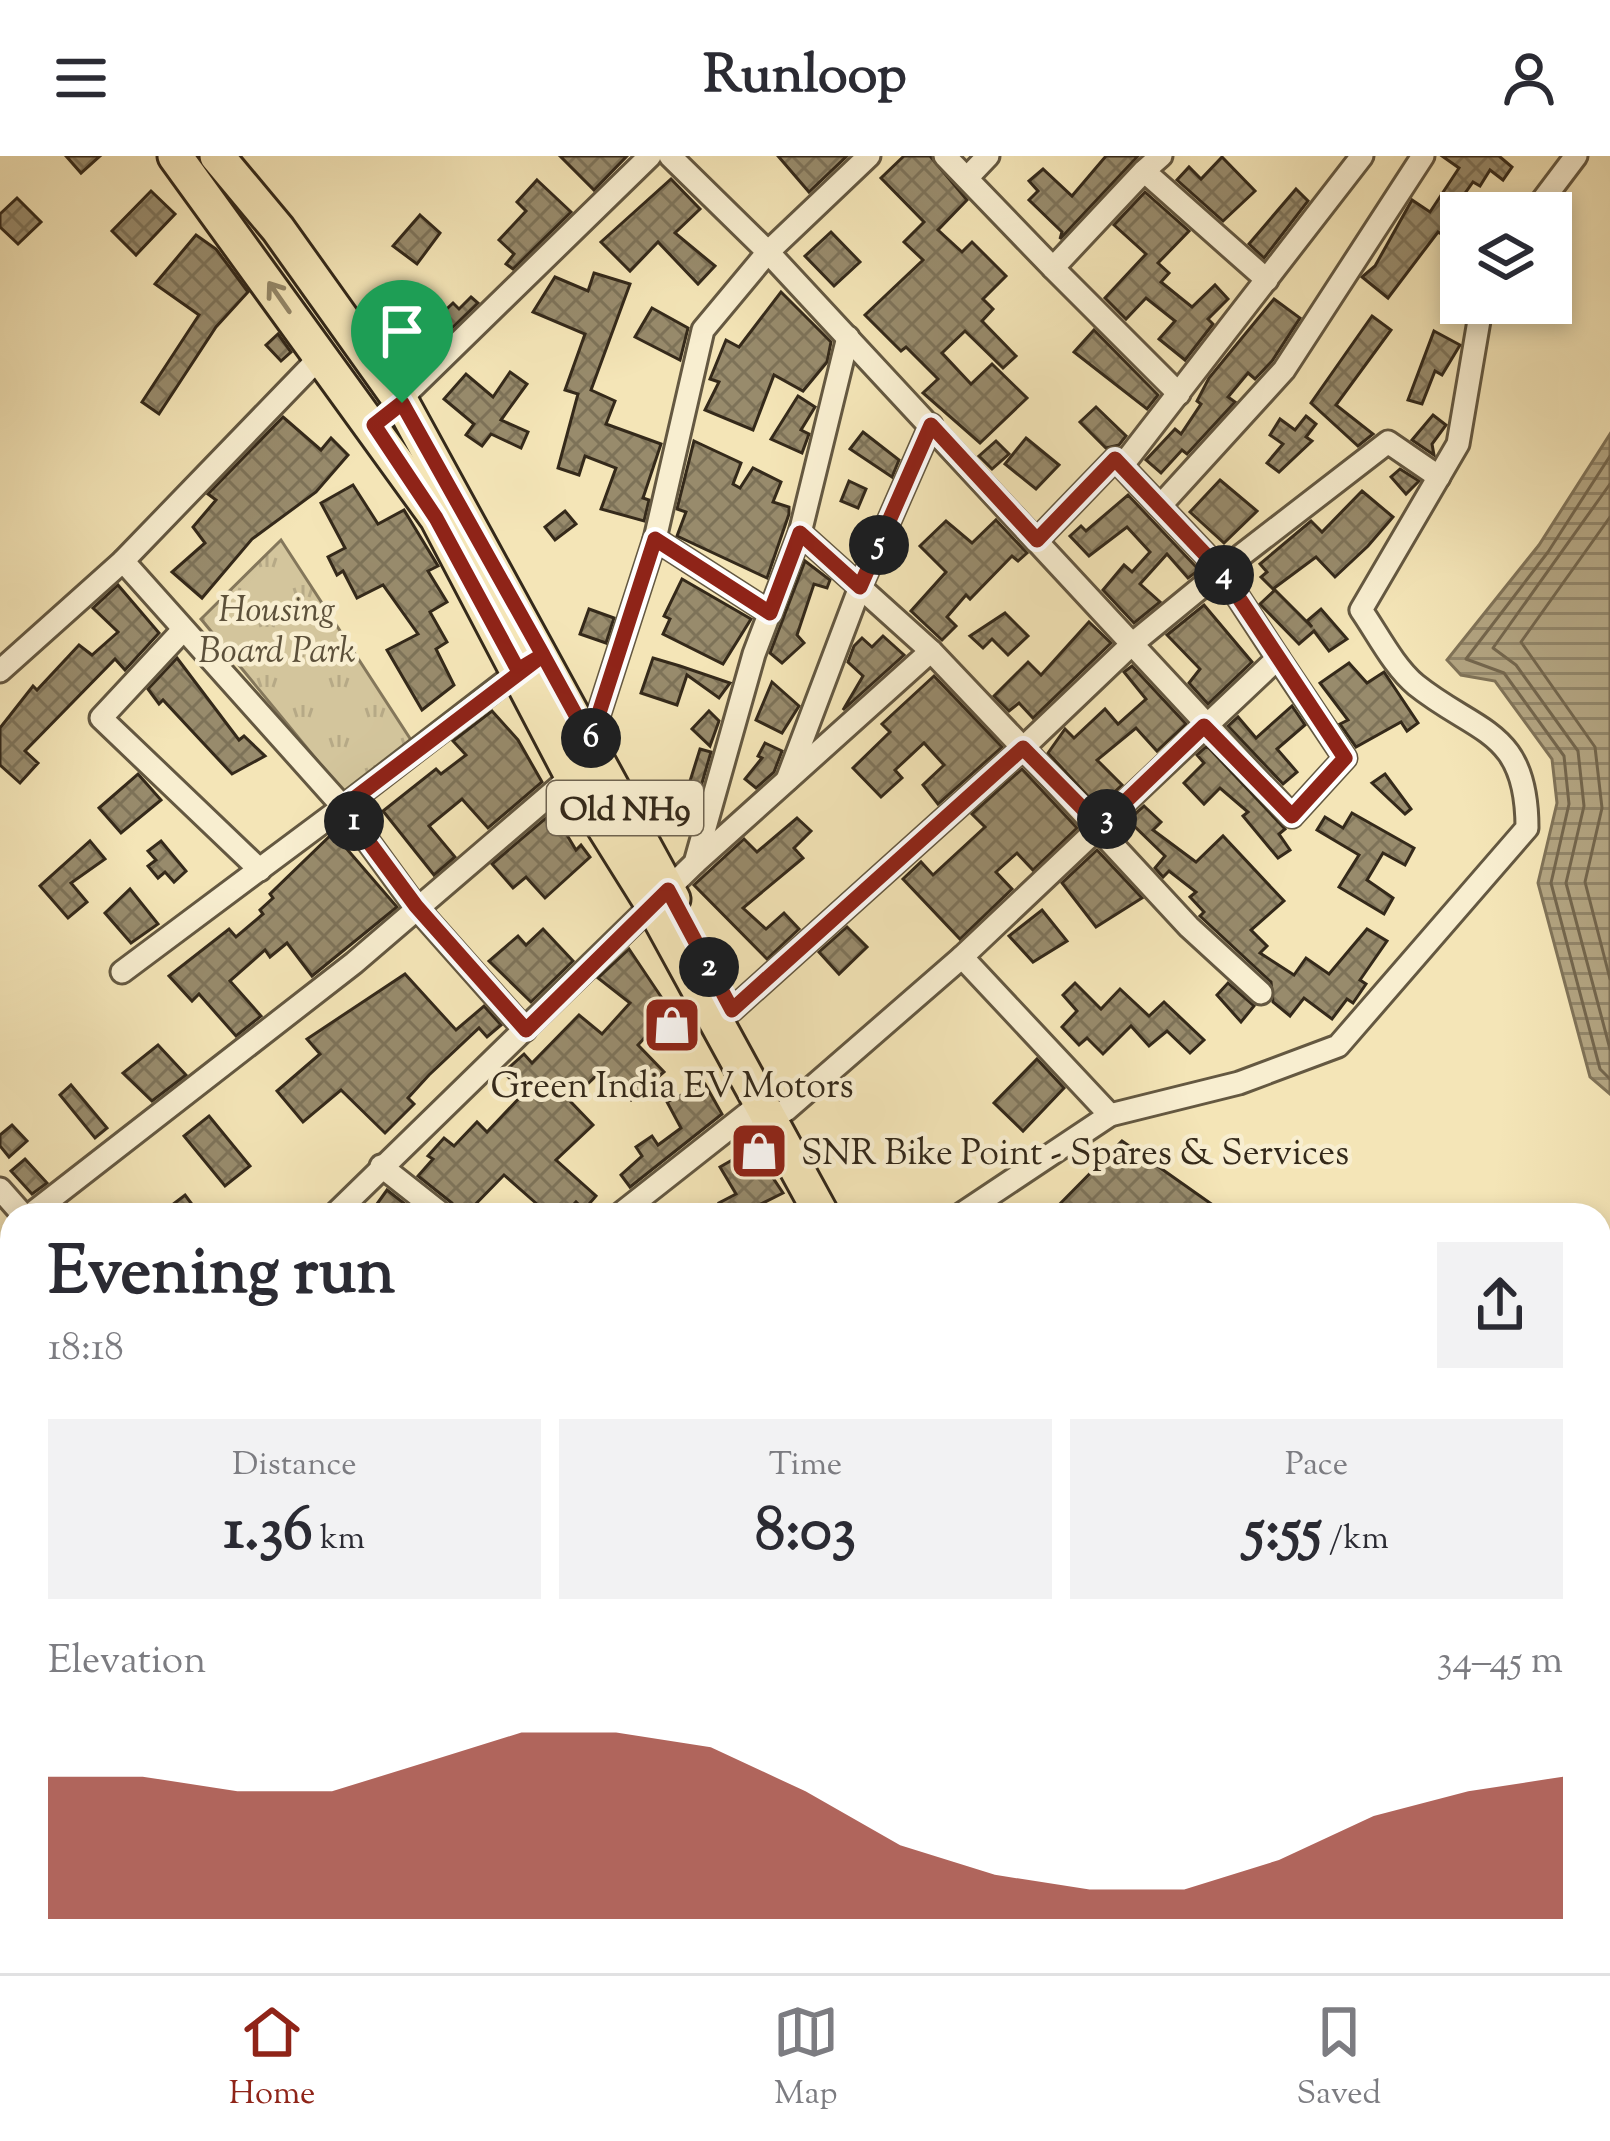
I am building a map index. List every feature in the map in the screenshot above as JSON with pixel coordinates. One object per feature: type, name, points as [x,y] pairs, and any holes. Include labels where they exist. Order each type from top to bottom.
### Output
[{"type":"main road","name":"Old NH9","points":[[175,156],[374,425],[531,662],[590,741],[660,897],[774,1107],[835,1203]]},
{"type":"main road","name":"Old NH9","points":[[217,156],[292,248],[402,403],[531,662],[572,776],[660,897],[732,1010],[817,1203]]},
{"type":"street","points":[[374,425],[402,403],[650,156]]},
{"type":"street","points":[[670,156],[768,252],[1292,816],[1345,758],[1221,571],[1115,459],[1037,540]]},
{"type":"street","points":[[590,741],[655,539],[703,330],[768,252],[869,156]]},
{"type":"street","points":[[945,156],[1179,394]]},
{"type":"street","points":[[967,178],[988,156]]},
{"type":"street","points":[[1122,466],[1363,156]]},
{"type":"street","points":[[1160,506],[1284,370],[1424,156]]},
{"type":"street","points":[[1549,192],[1576,156]]},
{"type":"street","points":[[1053,268],[1152,164],[1267,280]]},
{"type":"street","points":[[977,1203],[1110,1115],[1239,1083],[1338,1046],[1527,828],[1527,789],[1492,730],[1413,683],[1361,610],[1458,444],[1478,324]]},
{"type":"street","points":[[695,863],[770,613],[800,533],[848,338]]},
{"type":"street","points":[[0,671],[123,561],[321,356]]},
{"type":"street","points":[[787,780],[860,587],[931,425]]},
{"type":"street","points":[[732,1010],[1132,644],[1388,442],[1439,477]]},
{"type":"street","points":[[800,533],[931,651],[1190,927],[1261,993]]},
{"type":"street","points":[[655,539],[770,613]]},
{"type":"street","points":[[123,561],[343,807],[416,906],[526,1030]]},
{"type":"street","points":[[183,630],[101,718],[260,870]]},
{"type":"street","points":[[346,1203],[695,863],[931,651]]},
{"type":"street","points":[[636,1203],[774,1107],[962,957],[1278,658]]},
{"type":"street","points":[[122,972],[531,662]]},
{"type":"street","points":[[43,1203],[354,963],[572,776]]},
{"type":"street","points":[[962,957],[1110,1115]]},
{"type":"street","points":[[381,1166],[428,1203]]},
{"type":"green space","name":"Housing Board Park","points":[[281,540],[411,740],[344,793],[201,619]]},
{"type":"water","points":[[1610,434],[1610,1094],[1590,1077],[1538,883],[1557,803],[1552,759],[1495,681],[1461,675],[1447,660],[1539,545]]},
{"type":"building","points":[[66,156],[100,156],[81,173]]},
{"type":"building","points":[[560,156],[627,156],[594,190]]},
{"type":"building","points":[[778,156],[847,156],[809,192]]},
{"type":"building","points":[[904,156],[930,156],[967,200],[938,230],[962,252],[972,242],[1006,276],[983,299],[993,309],[982,321],[1016,356],[1003,368],[965,331],[942,353],[971,384],[992,364],[1027,398],[980,443],[923,393],[938,379],[865,315],[923,260],[904,242],[924,222],[881,178]]},
{"type":"building","points":[[1106,156],[1138,156],[1060,239],[1062,232],[1029,200],[1038,191],[1029,181],[1043,169],[1072,196]]},
{"type":"building","points":[[1442,156],[1499,156],[1512,167],[1503,180],[1490,170],[1480,186],[1473,182],[1466,192],[1443,192],[1459,168]]},
{"type":"building","points":[[1222,157],[1255,191],[1223,221],[1177,180],[1189,167],[1201,179]]},
{"type":"building","points":[[671,179],[700,209],[675,233],[715,266],[698,284],[658,242],[630,271],[601,242]]},
{"type":"building","points":[[537,180],[571,212],[513,269],[506,264],[514,254],[499,240],[526,211],[517,202]]},
{"type":"building","points":[[1296,189],[1308,201],[1264,258],[1249,244]]},
{"type":"building","points":[[151,191],[175,214],[136,255],[112,231]]},
{"type":"building","points":[[1145,192],[1189,231],[1158,263],[1169,273],[1161,282],[1192,307],[1215,285],[1228,299],[1208,319],[1213,324],[1185,360],[1159,339],[1175,321],[1146,298],[1126,319],[1105,298],[1146,254],[1114,225]]},
{"type":"building","points":[[1440,197],[1440,233],[1388,298],[1362,277],[1375,266],[1412,200],[1430,212]]},
{"type":"building","points":[[17,198],[41,222],[18,244],[0,227],[0,214]]},
{"type":"building","points":[[420,215],[440,233],[417,264],[393,246]]},
{"type":"building","points":[[831,232],[860,262],[834,286],[805,256]]},
{"type":"building","points":[[196,235],[216,249],[248,292],[216,327],[159,414],[142,402],[199,315],[155,284]]},
{"type":"building","points":[[594,273],[630,284],[591,390],[615,401],[606,424],[661,444],[643,498],[649,500],[644,521],[601,509],[616,468],[585,456],[579,475],[558,468],[578,394],[565,390],[585,334],[533,312],[555,277],[588,291]]},
{"type":"building","points":[[781,292],[831,342],[827,362],[803,391],[774,375],[753,430],[705,410],[719,382],[710,379],[726,340],[739,347]]},
{"type":"building","points":[[471,297],[478,303],[450,330],[437,318],[453,303],[459,309]]},
{"type":"building","points":[[1274,299],[1300,318],[1272,361],[1255,379],[1248,373],[1228,397],[1235,402],[1187,454],[1182,450],[1161,473],[1146,460],[1175,429],[1181,434],[1201,404],[1197,401],[1209,378]]},
{"type":"building","points":[[652,308],[688,328],[680,360],[635,337]]},
{"type":"building","points":[[1372,316],[1391,330],[1336,405],[1373,434],[1358,446],[1311,403]]},
{"type":"building","points":[[1094,330],[1158,395],[1147,409],[1074,352]]},
{"type":"building","points":[[1434,331],[1460,345],[1442,375],[1435,371],[1422,404],[1408,400]]},
{"type":"building","points":[[278,334],[291,352],[281,361],[266,345]]},
{"type":"building","points":[[510,372],[527,384],[501,420],[528,432],[521,448],[491,434],[482,446],[466,435],[474,424],[444,399],[466,374],[493,397]]},
{"type":"building","points":[[798,396],[815,407],[801,430],[809,434],[802,453],[771,439]]},
{"type":"building","points":[[1096,407],[1126,436],[1119,445],[1106,448],[1080,422]]},
{"type":"building","points":[[1433,415],[1446,425],[1432,444],[1434,455],[1412,440]]},
{"type":"building","points":[[1306,416],[1316,424],[1306,437],[1312,441],[1279,472],[1267,463],[1283,444],[1270,435],[1280,419],[1295,430]]},
{"type":"building","points":[[283,417],[321,450],[331,438],[348,455],[316,492],[252,539],[202,598],[172,572],[205,543],[193,527],[216,500],[208,494]]},
{"type":"building","points":[[863,432],[899,460],[892,477],[850,449]]},
{"type":"building","points":[[1026,438],[1059,465],[1036,489],[1005,464]]},
{"type":"building","points":[[694,441],[741,463],[733,484],[740,488],[753,468],[781,482],[773,502],[789,507],[789,514],[767,578],[677,536],[686,512],[677,509]]},
{"type":"building","points":[[996,441],[1009,454],[992,469],[979,456]]},
{"type":"building","points":[[1400,469],[1419,481],[1406,494],[1391,477]]},
{"type":"building","points":[[1220,480],[1257,511],[1224,543],[1190,512]]},
{"type":"building","points":[[849,481],[866,489],[858,508],[841,501]]},
{"type":"building","points":[[353,485],[378,524],[404,510],[438,566],[428,571],[447,602],[430,612],[447,642],[436,649],[454,685],[422,710],[387,650],[418,634],[383,585],[357,598],[343,571],[337,575],[328,557],[345,548],[321,503]]},
{"type":"building","points":[[1362,491],[1393,517],[1335,577],[1316,557],[1273,589],[1261,577],[1267,572],[1260,564],[1311,521],[1322,532]]},
{"type":"building","points":[[1128,495],[1199,570],[1188,578],[1167,554],[1140,584],[1160,602],[1134,623],[1103,590],[1124,565],[1132,572],[1150,552],[1127,527],[1089,556],[1070,536],[1081,526],[1086,531]]},
{"type":"building","points":[[565,511],[576,524],[555,540],[545,527]]},
{"type":"building","points":[[996,520],[1027,553],[1018,561],[1012,556],[970,599],[966,595],[947,617],[956,626],[942,640],[911,611],[946,572],[920,546],[946,521],[972,543]]},
{"type":"building","points":[[805,561],[830,580],[827,588],[814,584],[797,635],[804,643],[782,663],[770,653]]},
{"type":"building","points":[[682,579],[751,619],[723,664],[663,634],[670,619],[664,616]]},
{"type":"building","points":[[118,585],[159,633],[125,670],[115,659],[25,751],[38,763],[20,783],[0,765],[0,728],[33,686],[37,690],[79,645],[92,655],[118,632],[93,608]]},
{"type":"building","points":[[1275,590],[1312,627],[1307,621],[1321,609],[1347,639],[1329,651],[1314,631],[1299,644],[1260,604]]},
{"type":"building","points":[[1204,605],[1252,662],[1208,704],[1189,683],[1200,669],[1167,635]]},
{"type":"building","points":[[589,609],[614,618],[606,643],[580,634]]},
{"type":"building","points":[[1005,613],[1028,636],[1008,655],[992,639],[983,648],[970,636]]},
{"type":"building","points":[[1089,622],[1111,643],[1033,718],[1019,703],[1009,711],[994,696],[1028,662],[1041,675]]},
{"type":"building","points":[[883,636],[904,655],[843,710],[863,676],[848,662],[854,646],[862,638],[872,647]]},
{"type":"building","points":[[177,658],[239,740],[244,736],[265,756],[232,774],[163,700],[159,704],[148,689]]},
{"type":"building","points":[[653,658],[730,683],[719,698],[687,675],[677,705],[641,693]]},
{"type":"building","points":[[1349,663],[1367,683],[1384,672],[1418,723],[1407,731],[1401,722],[1356,747],[1340,724],[1348,720],[1320,683]]},
{"type":"building","points":[[1132,666],[1186,724],[1157,751],[1136,728],[1097,760],[1122,785],[1098,807],[1048,753],[1065,729],[1074,738],[1105,709],[1118,724],[1146,699],[1124,672]]},
{"type":"building","points":[[934,676],[1002,747],[938,804],[923,785],[944,765],[924,743],[895,770],[902,778],[881,797],[853,768],[890,732],[882,724]]},
{"type":"building","points":[[772,682],[799,706],[782,733],[756,720]]},
{"type":"building","points":[[1292,706],[1305,725],[1277,749],[1297,772],[1283,784],[1228,726],[1238,717],[1256,738]]},
{"type":"building","points":[[492,711],[518,740],[542,782],[488,828],[462,799],[429,826],[455,857],[434,875],[383,811],[436,769],[441,774],[466,755],[453,741]]},
{"type":"building","points":[[709,711],[719,721],[710,746],[692,729]]},
{"type":"building","points":[[765,743],[782,751],[774,772],[756,788],[745,779],[762,758],[758,756]]},
{"type":"building","points":[[1207,746],[1285,829],[1279,834],[1290,850],[1278,858],[1243,816],[1248,812],[1220,788],[1204,804],[1184,783],[1204,763],[1197,755]]},
{"type":"building","points":[[700,749],[711,752],[693,814],[681,810]]},
{"type":"building","points":[[1022,769],[1077,828],[1033,870],[1017,853],[996,872],[1012,889],[960,939],[903,879],[921,862],[933,875],[985,827],[972,814]]},
{"type":"building","points":[[138,774],[161,800],[121,833],[99,808]]},
{"type":"building","points":[[1385,774],[1411,809],[1405,814],[1372,783]]},
{"type":"building","points":[[1144,806],[1161,822],[1153,830],[1196,862],[1223,836],[1284,901],[1251,930],[1267,946],[1260,953],[1294,975],[1306,958],[1329,974],[1367,929],[1387,941],[1360,980],[1366,984],[1353,1003],[1347,999],[1332,1019],[1304,998],[1290,1016],[1273,1002],[1271,982],[1200,916],[1204,912],[1190,897],[1196,892],[1169,871],[1163,877],[1155,868],[1165,856],[1128,820]]},
{"type":"building","points":[[553,812],[576,850],[581,845],[590,857],[545,898],[526,877],[513,888],[492,864]]},
{"type":"building","points":[[1352,813],[1414,848],[1405,865],[1383,853],[1367,880],[1393,898],[1384,914],[1339,887],[1359,855],[1317,830],[1325,817],[1343,828]]},
{"type":"building","points":[[797,818],[811,831],[794,848],[803,858],[743,908],[766,929],[784,913],[799,929],[767,959],[694,885],[744,839],[757,852]]},
{"type":"building","points":[[333,833],[397,907],[312,976],[287,943],[270,957],[265,950],[230,981],[261,1016],[236,1036],[199,994],[192,1001],[169,976],[229,929],[236,937],[263,914],[260,910],[273,898],[270,894]]},
{"type":"building","points":[[90,841],[105,859],[71,883],[87,902],[68,918],[40,886]]},
{"type":"building","points":[[161,841],[186,871],[174,882],[165,872],[158,878],[148,866],[156,860],[148,851]]},
{"type":"building","points":[[1097,850],[1142,898],[1096,927],[1062,883]]},
{"type":"building","points":[[130,889],[158,924],[131,943],[105,913]]},
{"type":"building","points":[[1042,910],[1067,941],[1033,962],[1009,936]]},
{"type":"building","points":[[847,927],[867,947],[839,974],[819,952]]},
{"type":"building","points":[[543,929],[573,961],[531,1002],[489,961],[518,936],[526,945]]},
{"type":"building","points":[[629,949],[670,1010],[638,1045],[664,1072],[631,1100],[597,1075],[570,1101],[593,1125],[556,1160],[596,1196],[590,1203],[536,1203],[504,1175],[477,1203],[452,1203],[418,1176],[433,1159],[428,1156],[444,1138],[454,1146],[477,1122],[487,1132],[523,1094],[504,1072],[524,1054],[532,1063],[579,1015],[602,1034],[630,1003],[598,978]]},
{"type":"building","points":[[405,974],[456,1030],[484,1006],[501,1025],[487,1037],[479,1028],[408,1098],[414,1104],[385,1133],[341,1090],[303,1122],[277,1091],[320,1054],[307,1039]]},
{"type":"building","points":[[1075,983],[1101,1009],[1120,989],[1149,1016],[1164,1002],[1204,1040],[1190,1053],[1167,1031],[1149,1046],[1131,1026],[1103,1054],[1087,1038],[1079,1045],[1062,1027],[1077,1011],[1063,995]]},
{"type":"building","points":[[1228,983],[1254,1006],[1241,1022],[1217,995]]},
{"type":"building","points":[[158,1045],[186,1075],[152,1101],[123,1073]]},
{"type":"building","points":[[1037,1059],[1064,1088],[1023,1131],[994,1103]]},
{"type":"building","points":[[705,1084],[722,1114],[630,1187],[621,1175],[642,1156],[636,1147],[652,1136],[658,1145],[681,1128],[667,1102]]},
{"type":"building","points":[[71,1085],[107,1128],[95,1138],[60,1095]]},
{"type":"building","points":[[209,1116],[250,1166],[225,1186],[184,1136]]},
{"type":"building","points":[[12,1125],[27,1141],[9,1157],[0,1146],[0,1135]]},
{"type":"building","points":[[1122,1141],[1210,1203],[1061,1203]]},
{"type":"building","points":[[753,1148],[783,1193],[763,1203],[719,1203],[736,1194],[720,1167]]},
{"type":"building","points":[[25,1159],[47,1183],[32,1194],[11,1171]]},
{"type":"building","points":[[387,1190],[404,1203],[378,1203]]},
{"type":"place","name":"Green India EV Motors","points":[[672,1025]]},
{"type":"place","name":"SNR Bike Point - Spares & Services","points":[[759,1151]]},
{"type":"route","points":[[402,403],[374,425],[436,518],[518,670],[543,655],[590,741],[655,539],[770,613],[800,533],[860,587],[931,425],[1037,540],[1115,459],[1221,571],[1345,758],[1292,816],[1204,726],[1100,826],[1023,748],[845,902],[732,1010],[668,890],[526,1030],[416,906],[343,807],[543,655],[402,403]]}]
